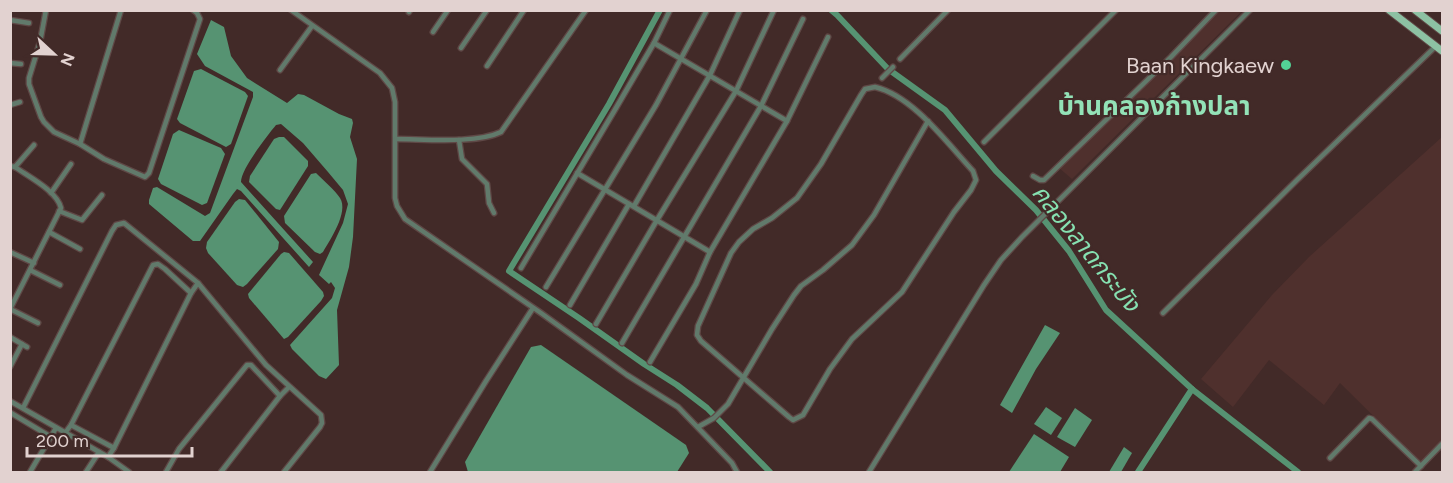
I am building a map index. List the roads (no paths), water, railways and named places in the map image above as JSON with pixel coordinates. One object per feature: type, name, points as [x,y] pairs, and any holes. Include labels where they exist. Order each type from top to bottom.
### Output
[{"type":"main road","points":[[1389,10],[1439,49]]},
{"type":"main road","points":[[1415,10],[1443,31]]},
{"type":"street","points":[[46,10],[40,42],[29,74],[29,84],[44,122],[54,132],[143,177],[148,175],[200,19],[193,10]]},
{"type":"street","points":[[80,144],[121,10]]},
{"type":"street","points":[[291,10],[381,73],[392,88],[395,102],[395,198],[405,219],[627,375],[678,407],[732,463],[736,472]]},
{"type":"street","points":[[434,32],[448,10]]},
{"type":"street","points":[[461,48],[487,10]]},
{"type":"street","points":[[487,66],[524,10]]},
{"type":"street","points":[[396,139],[459,140],[495,135],[501,132],[586,10]]},
{"type":"street","points":[[521,268],[654,43],[670,10]]},
{"type":"street","points":[[546,287],[656,105],[707,10]]},
{"type":"street","points":[[570,305],[710,75],[740,10]]},
{"type":"street","points":[[596,324],[736,91],[774,10]]},
{"type":"street","points":[[900,59],[948,10]]},
{"type":"street","points":[[984,142],[1116,10]]},
{"type":"street","points":[[1033,176],[1044,180],[1172,57],[1216,10]]},
{"type":"street","points":[[868,472],[1001,260],[1250,10]]},
{"type":"street","points":[[622,343],[761,106],[803,19]]},
{"type":"street","points":[[10,20],[30,23]]},
{"type":"street","points":[[280,70],[312,26]]},
{"type":"street","points":[[650,362],[696,284],[710,252],[787,121],[828,37]]},
{"type":"street","points":[[654,43],[787,121]]},
{"type":"street","points":[[1163,313],[1297,180],[1439,49]]},
{"type":"street","points":[[10,63],[21,63]]},
{"type":"street","points":[[882,78],[893,67]]},
{"type":"street","points":[[875,87],[887,91],[928,121],[973,171],[976,180],[902,292],[852,339],[830,369],[806,411],[799,418],[793,420],[743,379],[697,336],[698,326],[731,253],[753,229],[772,218],[797,198],[861,94],[866,89],[875,87]]},
{"type":"street","points":[[10,105],[20,102]]},
{"type":"street","points":[[698,427],[721,412],[734,396],[801,286],[852,245],[873,215],[928,121]]},
{"type":"street","points":[[459,140],[462,159],[488,184],[489,203],[494,213]]},
{"type":"street","points":[[34,145],[13,166],[51,192],[61,208],[10,309],[38,323]]},
{"type":"street","points":[[51,192],[71,164]]},
{"type":"street","points":[[577,173],[710,252]]},
{"type":"street","points":[[59,211],[82,220],[102,195]]},
{"type":"street","points":[[22,408],[112,231],[120,223],[128,225],[198,283],[266,365],[322,418],[322,423],[284,472]]},
{"type":"street","points":[[49,232],[80,249]]},
{"type":"street","points":[[10,252],[34,263]]},
{"type":"street","points":[[65,433],[153,265],[158,264],[165,269],[191,293]]},
{"type":"street","points":[[30,270],[60,285]]},
{"type":"street","points":[[108,457],[198,283]]},
{"type":"street","points":[[430,472],[534,308]]},
{"type":"street","points":[[10,337],[27,347]]},
{"type":"street","points":[[10,367],[22,344]]},
{"type":"street","points":[[166,472],[179,449],[247,365],[251,365],[280,396]]},
{"type":"street","points":[[221,472],[289,387]]},
{"type":"street","points":[[10,401],[108,457],[129,472]]},
{"type":"street","points":[[16,404],[11,414],[51,437]]},
{"type":"street","points":[[1330,458],[1366,419],[1372,418],[1421,466]]},
{"type":"street","points":[[71,425],[114,448]]},
{"type":"street","points":[[30,472],[56,428]]},
{"type":"street","points":[[1415,472],[1443,444]]},
{"type":"street","points":[[86,472],[99,452]]},
{"type":"waterway","points":[[660,10],[609,104],[509,271],[677,385],[707,408],[770,472]]},
{"type":"waterway","name":"คลองลาดกระบัง","points":[[831,10],[888,69],[945,110],[996,171],[1036,210],[1069,251],[1106,310],[1192,389],[1298,472]]},
{"type":"waterway","points":[[1138,472],[1192,389]]},
{"type":"place","name":"Baan Kingkaew","points":[[1286,65]]},
{"type":"district","name":"บ้านคลองก้างปลา","points":[[1154,106]]}]
